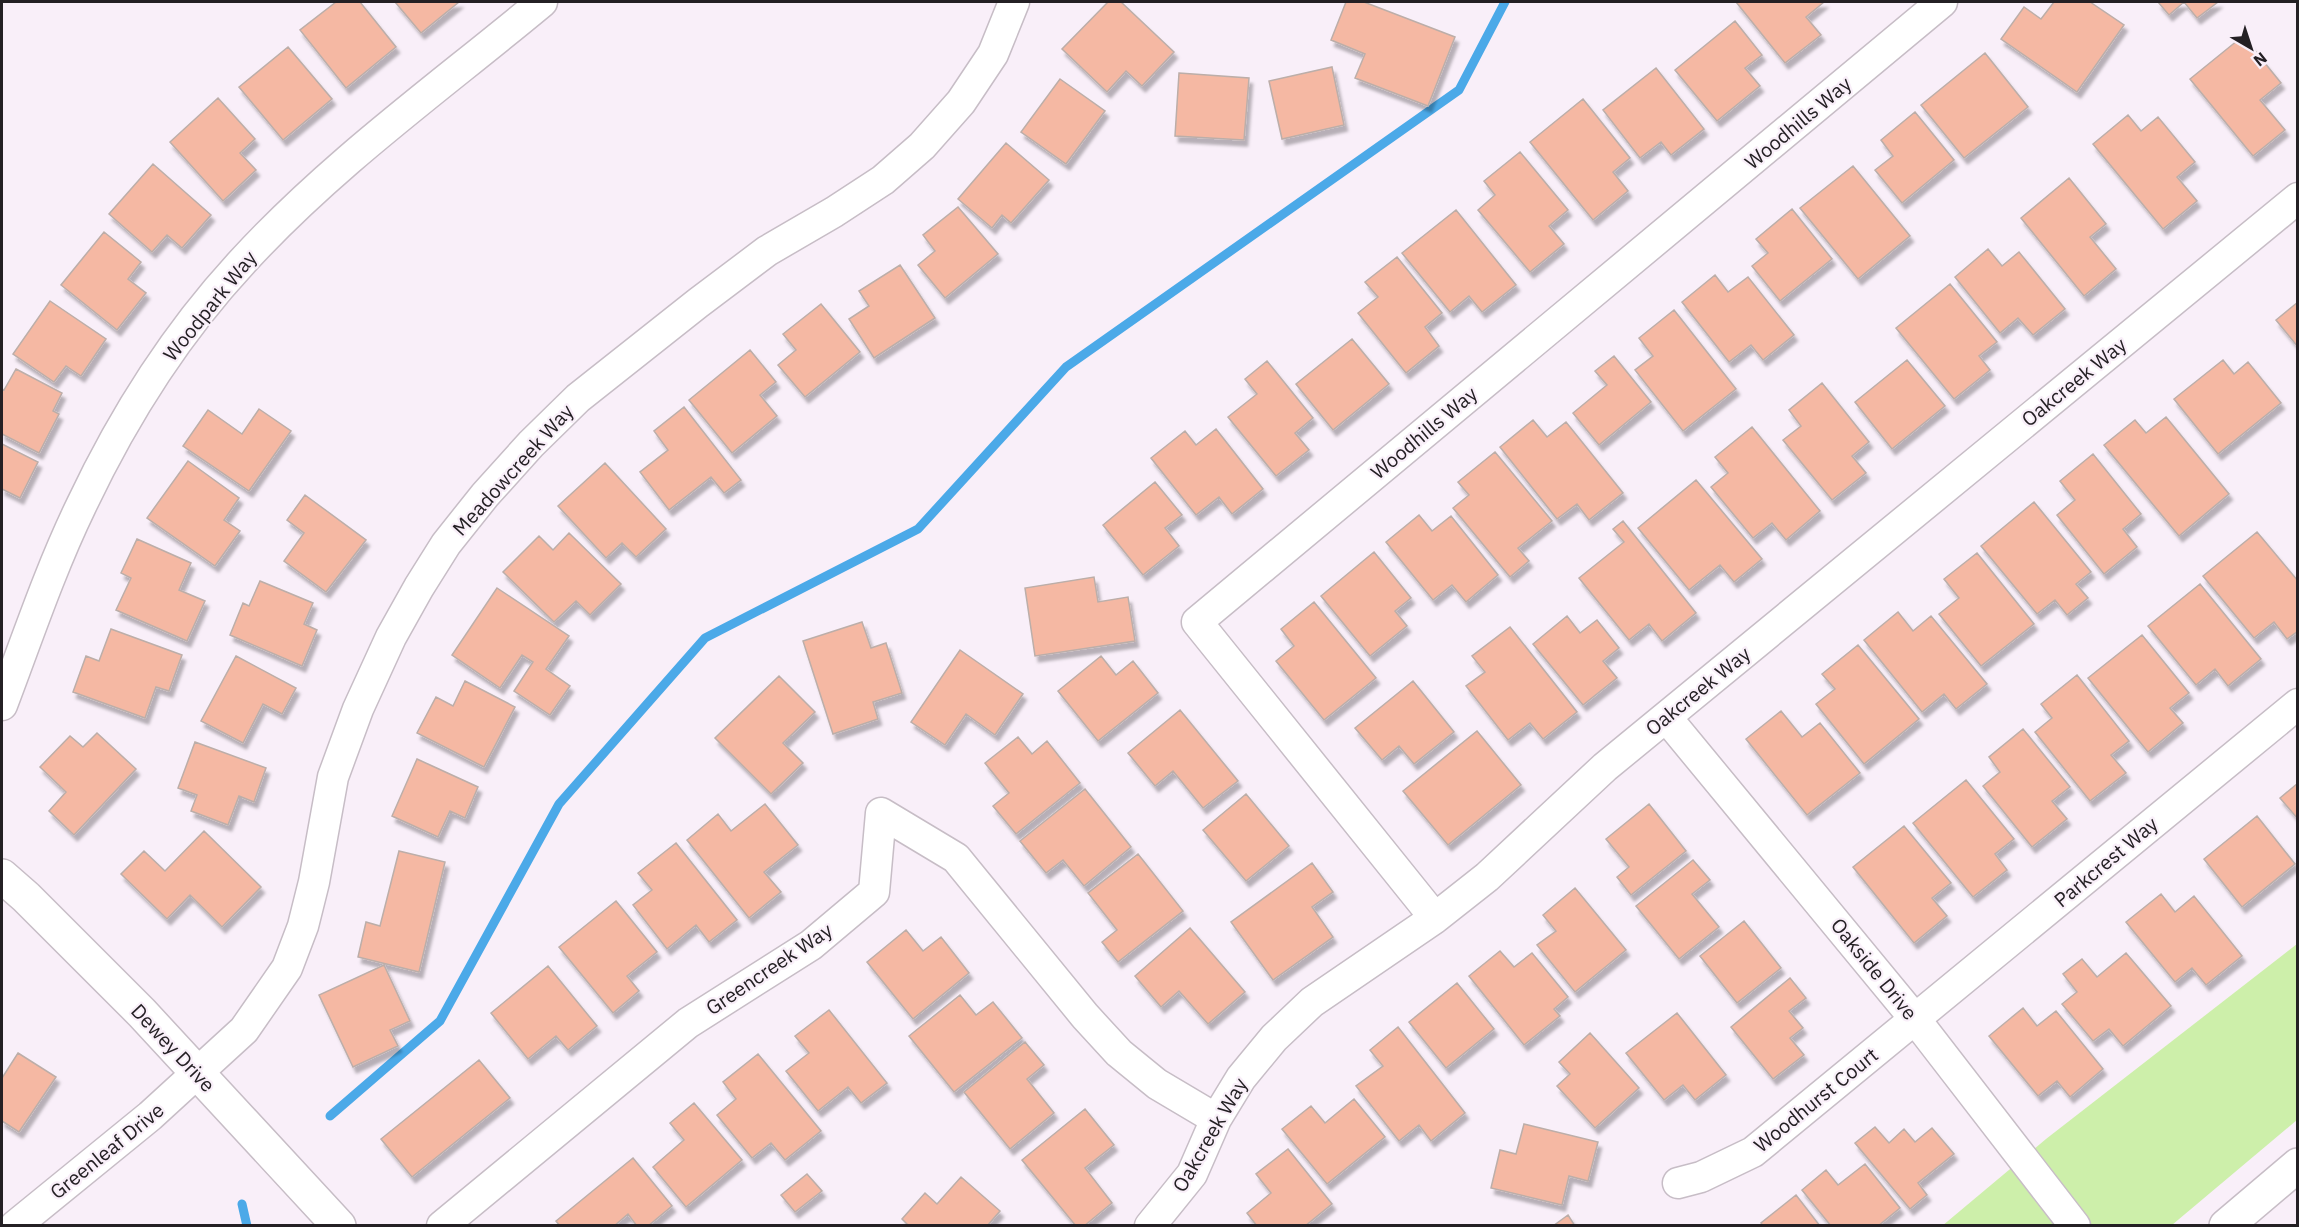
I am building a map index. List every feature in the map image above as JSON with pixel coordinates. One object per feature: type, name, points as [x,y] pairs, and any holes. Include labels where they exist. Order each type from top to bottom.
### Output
[{"type":"main road","name":"Dewey Drive","points":[[2,876],[142,1013],[339,1226]]},
{"type":"main road","points":[[2226,1226],[2298,1166]]},
{"type":"street","name":"Woodpark Way","points":[[2,705],[79,509],[101,465],[152,380],[199,315],[243,261],[348,160],[542,2]]},
{"type":"street","name":"Meadowcreek Way","points":[[197,1074],[244,1030],[287,969],[303,926],[314,882],[333,777],[358,709],[391,638],[446,544],[508,469],[578,398],[767,251],[883,180],[922,146],[961,102],[993,54],[1014,2]]},
{"type":"street","name":"Woodhills Way","points":[[1435,918],[1197,622],[1942,2]]},
{"type":"street","name":"Oakcreek Way","points":[[1150,1226],[1192,1174],[1216,1119],[1241,1078],[1274,1038],[1305,1009],[1435,918],[1487,877],[1605,767],[2298,198]]},
{"type":"street","name":"Parkcrest Way","points":[[1915,1019],[2298,704]]},
{"type":"street","name":"Oakside Drive","points":[[1666,717],[1915,1019],[2075,1226]]},
{"type":"street","name":"Greencreek Way","points":[[442,1226],[688,1023],[811,945],[874,892],[881,813],[956,858],[1085,1016],[1119,1053],[1156,1084],[1216,1119]]},
{"type":"street","name":"Woodhurst Court","points":[[1678,1183],[1701,1177],[1753,1152],[1915,1019]]},
{"type":"street","name":"Greenleaf Drive","points":[[15,1226],[150,1116],[197,1074]]},
{"type":"green space","points":[[2297,944],[2297,1120],[2172,1225],[1942,1226],[2046,1139]]},
{"type":"building","points":[[336,2],[360,2],[396,47],[346,88],[300,30]]},
{"type":"building","points":[[395,2],[459,2],[421,33]]},
{"type":"building","points":[[1108,2],[1121,2],[1174,52],[1142,86],[1126,71],[1107,92],[1062,49]]},
{"type":"building","points":[[1346,2],[1364,2],[1455,37],[1428,106],[1355,78],[1365,54],[1331,40]]},
{"type":"building","points":[[1736,2],[1824,2],[1806,17],[1821,35],[1785,63]]},
{"type":"building","points":[[2054,2],[2090,2],[2124,25],[2077,92],[2001,39],[2024,7],[2041,19]]},
{"type":"building","points":[[2158,2],[2184,2],[2169,15]]},
{"type":"building","points":[[2184,2],[2218,2],[2197,18]]},
{"type":"building","points":[[1735,21],[1762,55],[1745,68],[1760,86],[1717,121],[1675,70]]},
{"type":"building","points":[[2243,36],[2281,83],[2260,100],[2285,130],[2253,156],[2190,79]]},
{"type":"building","points":[[288,47],[332,99],[283,140],[239,87]]},
{"type":"building","points":[[1985,53],[2028,107],[1964,158],[1921,105]]},
{"type":"building","points":[[1332,67],[1344,125],[1282,139],[1269,81]]},
{"type":"building","points":[[1656,68],[1704,129],[1671,155],[1661,142],[1640,158],[1603,110]]},
{"type":"building","points":[[1179,73],[1249,78],[1244,140],[1175,136]]},
{"type":"building","points":[[1060,79],[1105,111],[1066,164],[1021,132]]},
{"type":"building","points":[[218,98],[255,139],[240,153],[256,170],[223,201],[170,142]]},
{"type":"building","points":[[1583,99],[1630,158],[1613,172],[1628,191],[1593,220],[1530,142]]},
{"type":"building","points":[[1915,112],[1954,160],[1902,203],[1875,170],[1893,156],[1881,140]]},
{"type":"building","points":[[2128,115],[2141,131],[2158,117],[2195,162],[2177,177],[2197,201],[2163,229],[2093,144]]},
{"type":"building","points":[[1006,143],[1049,180],[1011,223],[1002,215],[992,228],[958,199]]},
{"type":"building","points":[[1520,152],[1568,210],[1549,226],[1564,244],[1530,272],[1478,210],[1495,195],[1484,181]]},
{"type":"building","points":[[153,164],[211,215],[182,248],[167,235],[152,252],[109,214]]},
{"type":"building","points":[[1853,166],[1910,236],[1858,279],[1800,208]]},
{"type":"building","points":[[2069,178],[2106,224],[2090,237],[2116,269],[2084,296],[2021,218]]},
{"type":"building","points":[[958,207],[998,254],[945,298],[918,265],[935,251],[923,235]]},
{"type":"building","points":[[1792,209],[1832,259],[1780,301],[1752,266],[1768,253],[1756,239]]},
{"type":"building","points":[[1456,210],[1516,285],[1482,312],[1469,296],[1450,312],[1402,253]]},
{"type":"building","points":[[104,232],[141,262],[128,279],[146,293],[117,330],[61,285]]},
{"type":"building","points":[[1988,249],[2002,266],[2019,252],[2065,309],[2033,335],[2018,318],[2000,333],[1955,277]]},
{"type":"building","points":[[1397,257],[1442,313],[1425,327],[1439,346],[1406,373],[1358,313],[1378,297],[1365,282]]},
{"type":"building","points":[[900,265],[935,318],[874,358],[849,319],[869,306],[859,291]]},
{"type":"building","points":[[1715,275],[1728,292],[1748,277],[1794,335],[1763,360],[1751,345],[1729,362],[1682,302]]},
{"type":"building","points":[[1950,284],[1997,342],[1979,356],[1990,370],[1954,399],[1896,328]]},
{"type":"building","points":[[50,301],[106,339],[81,376],[66,366],[54,382],[13,354]]},
{"type":"building","points":[[2298,302],[2298,347],[2276,320]]},
{"type":"building","points":[[821,304],[860,352],[805,397],[778,365],[796,350],[783,334]]},
{"type":"building","points":[[1674,310],[1736,389],[1683,431],[1635,370],[1653,356],[1639,338]]},
{"type":"building","points":[[1352,339],[1389,384],[1333,430],[1296,384]]},
{"type":"building","points":[[750,350],[776,382],[760,395],[777,416],[732,453],[689,400]]},
{"type":"building","points":[[1614,356],[1651,402],[1599,445],[1573,413],[1607,385],[1595,371]]},
{"type":"building","points":[[1907,360],[1945,406],[1892,449],[1855,402]]},
{"type":"building","points":[[2223,360],[2234,374],[2248,362],[2281,403],[2218,454],[2174,399]]},
{"type":"building","points":[[1267,361],[1313,418],[1295,433],[1309,450],[1276,476],[1228,417],[1257,394],[1245,379]]},
{"type":"building","points":[[16,369],[62,393],[53,411],[59,414],[39,453],[2,434],[2,389],[4,390]]},
{"type":"building","points":[[1822,383],[1869,442],[1852,456],[1866,473],[1832,500],[1783,440],[1801,426],[1789,410]]},
{"type":"building","points":[[684,407],[741,480],[724,493],[711,477],[669,510],[640,472],[668,450],[654,431]]},
{"type":"building","points":[[259,409],[291,431],[249,491],[183,446],[208,410],[242,434]]},
{"type":"building","points":[[2166,417],[2229,494],[2179,536],[2104,445],[2135,420],[2146,433]]},
{"type":"building","points":[[1533,420],[1547,437],[1566,422],[1623,493],[1589,520],[1577,504],[1557,519],[1500,447]]},
{"type":"building","points":[[1752,427],[1820,511],[1786,540],[1772,523],[1753,538],[1711,487],[1728,473],[1715,457]]},
{"type":"building","points":[[1216,429],[1263,489],[1232,514],[1219,497],[1196,515],[1151,458],[1185,431],[1196,445]]},
{"type":"building","points":[[2,444],[38,462],[20,498],[2,489]]},
{"type":"building","points":[[1495,452],[1552,521],[1518,548],[1529,561],[1510,577],[1453,508],[1469,495],[1458,482]]},
{"type":"building","points":[[2093,454],[2141,514],[2123,529],[2137,547],[2104,574],[2057,515],[2075,500],[2060,481]]},
{"type":"building","points":[[188,461],[239,498],[224,520],[240,531],[215,566],[147,518]]},
{"type":"building","points":[[605,463],[666,529],[636,557],[622,543],[606,558],[558,506]]},
{"type":"building","points":[[1696,480],[1762,559],[1734,582],[1720,565],[1689,590],[1638,528]]},
{"type":"building","points":[[1155,482],[1182,515],[1165,528],[1179,546],[1143,575],[1103,525]]},
{"type":"building","points":[[305,495],[366,540],[326,592],[284,561],[304,533],[287,520]]},
{"type":"building","points":[[2034,502],[2091,572],[2076,584],[2088,598],[2067,615],[2055,600],[2037,614],[1981,546]]},
{"type":"building","points":[[1419,515],[1432,531],[1451,516],[1498,575],[1466,602],[1452,585],[1433,600],[1386,542]]},
{"type":"building","points":[[1623,521],[1696,613],[1662,641],[1649,624],[1629,640],[1579,578],[1624,542],[1613,529]]},
{"type":"building","points":[[2257,532],[2298,581],[2298,631],[2287,639],[2274,622],[2254,638],[2203,576]]},
{"type":"building","points":[[569,533],[621,584],[590,615],[576,601],[554,622],[503,572],[539,536],[553,550]]},
{"type":"building","points":[[137,539],[191,563],[179,590],[205,601],[187,641],[116,610],[131,578],[121,573]]},
{"type":"building","points":[[1374,552],[1411,598],[1395,611],[1407,626],[1370,656],[1321,596]]},
{"type":"building","points":[[1977,553],[2034,624],[1981,666],[1939,614],[1959,598],[1944,579]]},
{"type":"building","points":[[1094,577],[1098,602],[1128,597],[1135,641],[1035,656],[1025,588]]},
{"type":"building","points":[[260,581],[313,603],[304,624],[317,630],[302,666],[230,635],[243,603],[249,606]]},
{"type":"building","points":[[2200,584],[2261,659],[2228,686],[2215,669],[2196,685],[2148,626]]},
{"type":"building","points":[[497,588],[569,636],[546,669],[570,686],[550,715],[514,691],[533,662],[522,655],[500,688],[452,655]]},
{"type":"building","points":[[1314,602],[1376,678],[1324,720],[1276,661],[1294,646],[1281,629]]},
{"type":"building","points":[[1898,612],[1913,631],[1931,616],[1987,684],[1956,709],[1944,694],[1922,712],[1864,640]]},
{"type":"building","points":[[1567,616],[1580,633],[1597,620],[1619,648],[1603,661],[1617,678],[1583,705],[1533,644]]},
{"type":"building","points":[[862,622],[871,648],[886,643],[902,693],[873,702],[878,719],[833,734],[803,641]]},
{"type":"building","points":[[1510,627],[1577,712],[1543,739],[1530,723],[1508,740],[1466,686],[1485,672],[1472,656]]},
{"type":"building","points":[[111,629],[182,655],[169,691],[156,687],[145,718],[73,692],[86,656],[99,661]]},
{"type":"building","points":[[2142,635],[2189,693],[2170,708],[2183,723],[2148,752],[2088,678]]},
{"type":"building","points":[[1858,645],[1919,719],[1864,764],[1816,704],[1835,689],[1822,674]]},
{"type":"building","points":[[960,650],[1023,694],[995,735],[966,714],[945,745],[911,722]]},
{"type":"building","points":[[236,656],[296,688],[282,714],[263,704],[243,743],[201,721]]},
{"type":"building","points":[[1101,656],[1116,675],[1133,661],[1158,693],[1098,741],[1058,691]]},
{"type":"building","points":[[2077,675],[2129,741],[2111,755],[2126,773],[2090,801],[2035,732],[2052,718],[2041,704]]},
{"type":"building","points":[[779,676],[815,712],[783,743],[803,763],[771,794],[715,738]]},
{"type":"building","points":[[465,681],[515,707],[484,767],[417,733],[436,697],[453,706]]},
{"type":"building","points":[[1413,681],[1454,732],[1414,764],[1399,746],[1382,760],[1355,728]]},
{"type":"building","points":[[1180,710],[1238,781],[1203,808],[1173,771],[1155,786],[1128,753]]},
{"type":"building","points":[[1781,711],[1802,737],[1820,723],[1860,773],[1807,815],[1746,739]]},
{"type":"building","points":[[2023,729],[2070,787],[2052,801],[2067,819],[2032,847],[1983,786],[2000,772],[1989,757]]},
{"type":"building","points":[[1477,731],[1521,785],[1448,845],[1403,791]]},
{"type":"building","points":[[97,733],[136,769],[74,835],[49,811],[66,792],[40,767],[70,736],[83,747]]},
{"type":"building","points":[[1018,737],[1032,754],[1047,741],[1080,783],[1016,834],[993,806],[1009,793],[985,763]]},
{"type":"building","points":[[195,742],[266,768],[254,802],[239,796],[228,825],[191,811],[197,795],[178,788]]},
{"type":"building","points":[[417,759],[478,787],[465,818],[450,811],[438,837],[392,816]]},
{"type":"building","points":[[1966,780],[2014,839],[1995,854],[2007,870],[1973,897],[1913,823]]},
{"type":"building","points":[[2298,783],[2298,819],[2280,798]]},
{"type":"building","points":[[1085,789],[1131,847],[1084,886],[1063,860],[1046,873],[1020,841]]},
{"type":"building","points":[[1246,794],[1289,846],[1246,881],[1203,830]]},
{"type":"building","points":[[765,804],[798,845],[764,872],[781,892],[749,918],[687,840],[718,814],[731,831]]},
{"type":"building","points":[[1649,804],[1686,851],[1631,895],[1617,877],[1629,867],[1606,839]]},
{"type":"building","points":[[2257,816],[2295,864],[2242,907],[2204,859]]},
{"type":"building","points":[[1904,826],[1951,883],[1932,898],[1947,916],[1914,943],[1853,867]]},
{"type":"building","points":[[204,831],[261,887],[222,927],[190,895],[167,919],[121,874],[144,851],[165,871]]},
{"type":"building","points":[[676,843],[737,920],[709,942],[696,925],[667,949],[633,905],[652,890],[638,873]]},
{"type":"building","points":[[399,851],[445,862],[419,972],[358,957],[366,922],[380,926]]},
{"type":"building","points":[[1138,854],[1183,911],[1118,962],[1102,942],[1117,930],[1088,893]]},
{"type":"building","points":[[1693,860],[1710,880],[1692,894],[1719,927],[1679,959],[1636,906]]},
{"type":"building","points":[[1312,863],[1333,892],[1312,907],[1333,937],[1273,980],[1231,922]]},
{"type":"building","points":[[1575,888],[1626,950],[1575,992],[1537,945],[1556,931],[1543,915]]},
{"type":"building","points":[[2161,894],[2175,912],[2194,896],[2242,956],[2206,985],[2192,968],[2175,982],[2126,922]]},
{"type":"building","points":[[616,901],[657,952],[627,976],[639,991],[613,1013],[559,947]]},
{"type":"building","points":[[1744,921],[1781,968],[1737,1003],[1700,956]]},
{"type":"building","points":[[1190,928],[1245,992],[1208,1024],[1179,991],[1161,1007],[1135,976]]},
{"type":"building","points":[[906,930],[923,951],[941,937],[969,973],[913,1019],[867,962]]},
{"type":"building","points":[[1500,951],[1514,967],[1532,953],[1568,997],[1554,1009],[1560,1016],[1524,1045],[1469,976]]},
{"type":"building","points":[[2126,953],[2171,1006],[2123,1046],[2109,1029],[2093,1041],[2062,1004],[2077,992],[2063,974],[2082,959],[2097,977]]},
{"type":"building","points":[[384,965],[410,1021],[390,1030],[398,1046],[353,1067],[319,995]]},
{"type":"building","points":[[548,966],[597,1026],[568,1050],[556,1036],[528,1059],[491,1013]]},
{"type":"building","points":[[1790,978],[1806,998],[1789,1011],[1803,1028],[1790,1038],[1804,1055],[1773,1079],[1731,1027]]},
{"type":"building","points":[[1457,983],[1494,1029],[1446,1068],[1409,1022]]},
{"type":"building","points":[[960,995],[976,1015],[993,1002],[1022,1038],[954,1092],[909,1036]]},
{"type":"building","points":[[2023,1008],[2037,1026],[2056,1011],[2103,1069],[2070,1097],[2057,1081],[2038,1096],[1989,1036]]},
{"type":"building","points":[[829,1010],[887,1083],[861,1103],[848,1087],[818,1111],[786,1071],[809,1053],[795,1036]]},
{"type":"building","points":[[1677,1013],[1726,1075],[1695,1100],[1683,1085],[1664,1100],[1626,1053]]},
{"type":"building","points":[[1398,1027],[1465,1113],[1431,1141],[1419,1125],[1399,1141],[1356,1086],[1383,1066],[1370,1050]]},
{"type":"building","points":[[1590,1033],[1639,1088],[1595,1128],[1557,1086],[1570,1074],[1559,1062]]},
{"type":"building","points":[[1025,1042],[1044,1065],[1027,1079],[1054,1113],[1010,1149],[964,1092]]},
{"type":"building","points":[[18,1053],[56,1077],[19,1132],[2,1121],[2,1078]]},
{"type":"building","points":[[758,1054],[821,1131],[785,1160],[771,1143],[752,1158],[717,1115],[736,1099],[723,1082]]},
{"type":"building","points":[[479,1060],[510,1098],[412,1177],[381,1139]]},
{"type":"building","points":[[1354,1099],[1385,1137],[1327,1184],[1282,1129],[1311,1106],[1325,1123]]},
{"type":"building","points":[[694,1103],[742,1160],[686,1207],[653,1167],[684,1140],[670,1123]]},
{"type":"building","points":[[1085,1109],[1114,1145],[1085,1168],[1112,1203],[1084,1226],[1076,1226],[1022,1160]]},
{"type":"building","points":[[1524,1124],[1598,1142],[1588,1181],[1569,1176],[1562,1205],[1491,1188],[1500,1150],[1516,1154]]},
{"type":"building","points":[[1875,1127],[1889,1143],[1904,1129],[1915,1142],[1932,1128],[1954,1154],[1918,1183],[1927,1195],[1910,1209],[1855,1143]]},
{"type":"building","points":[[1288,1149],[1332,1204],[1305,1226],[1257,1226],[1247,1213],[1271,1193],[1256,1174]]},
{"type":"building","points":[[633,1158],[672,1206],[648,1226],[637,1226],[628,1214],[614,1226],[560,1226],[556,1221]]},
{"type":"building","points":[[1865,1164],[1900,1208],[1878,1226],[1831,1226],[1802,1190],[1826,1170],[1838,1185]]},
{"type":"building","points":[[807,1174],[822,1191],[795,1212],[781,1195]]},
{"type":"building","points":[[961,1177],[1000,1211],[987,1226],[909,1226],[902,1219],[925,1193],[937,1204]]},
{"type":"building","points":[[1796,1195],[1820,1226],[1763,1226],[1761,1223]]},
{"type":"building","points":[[1568,1215],[1575,1226],[1553,1226]]},
{"type":"waterway","points":[[330,1116],[440,1021],[559,804],[705,638],[918,529],[1066,367],[1459,90],[1505,2]]},
{"type":"waterway","points":[[242,1204],[247,1226]]}]
